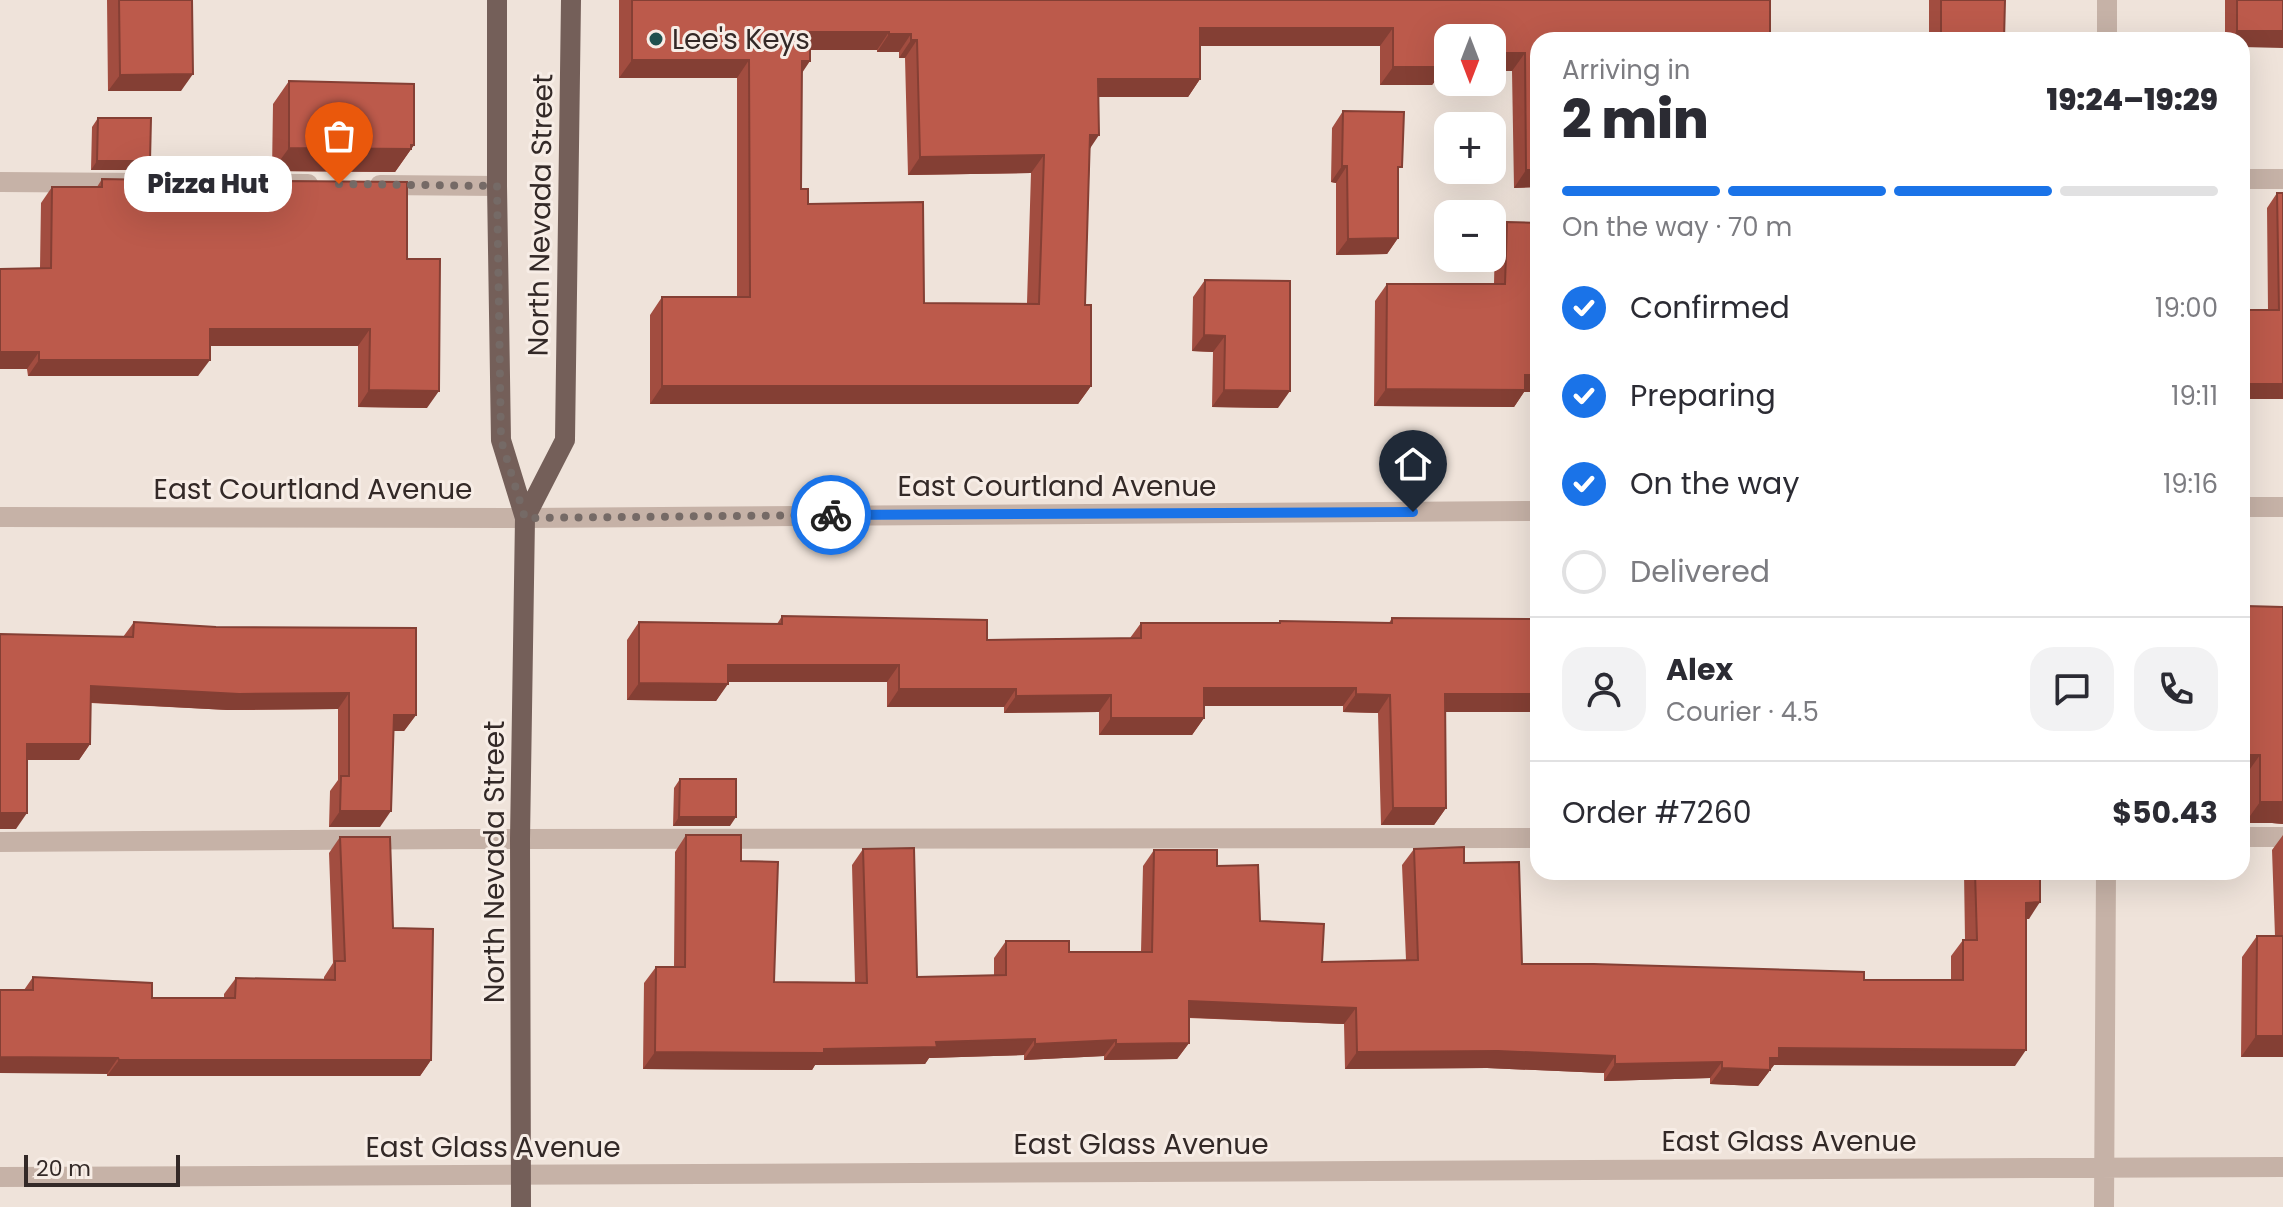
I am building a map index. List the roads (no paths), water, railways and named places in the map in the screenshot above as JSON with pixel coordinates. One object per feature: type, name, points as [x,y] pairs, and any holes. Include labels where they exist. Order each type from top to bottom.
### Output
[{"type":"main road","name":"North Nevada Street","points":[[497,0],[501,440],[525,518],[520,839],[521,1207]]},
{"type":"main road","name":"North Nevada Street","points":[[525,518],[565,440],[571,0]]},
{"type":"street","points":[[2107,0],[2107,32]]},
{"type":"street","points":[[2250,179],[2283,179]]},
{"type":"street","points":[[0,182],[334,184]]},
{"type":"street","points":[[366,184],[497,186]]},
{"type":"street","points":[[2250,507],[2283,507]]},
{"type":"street","name":"East Courtland Avenue","points":[[0,517],[525,518],[1530,511]]},
{"type":"street","points":[[2250,837],[2283,837]]},
{"type":"street","points":[[0,842],[1530,838]]},
{"type":"street","points":[[2104,1207],[2106,880]]},
{"type":"street","name":"East Glass Avenue","points":[[0,1177],[2283,1167]]},
{"type":"place","name":"Lee's Keys","points":[[656,39]]},
{"type":"place","name":"Pizza Hut","points":[[339,184]]}]
